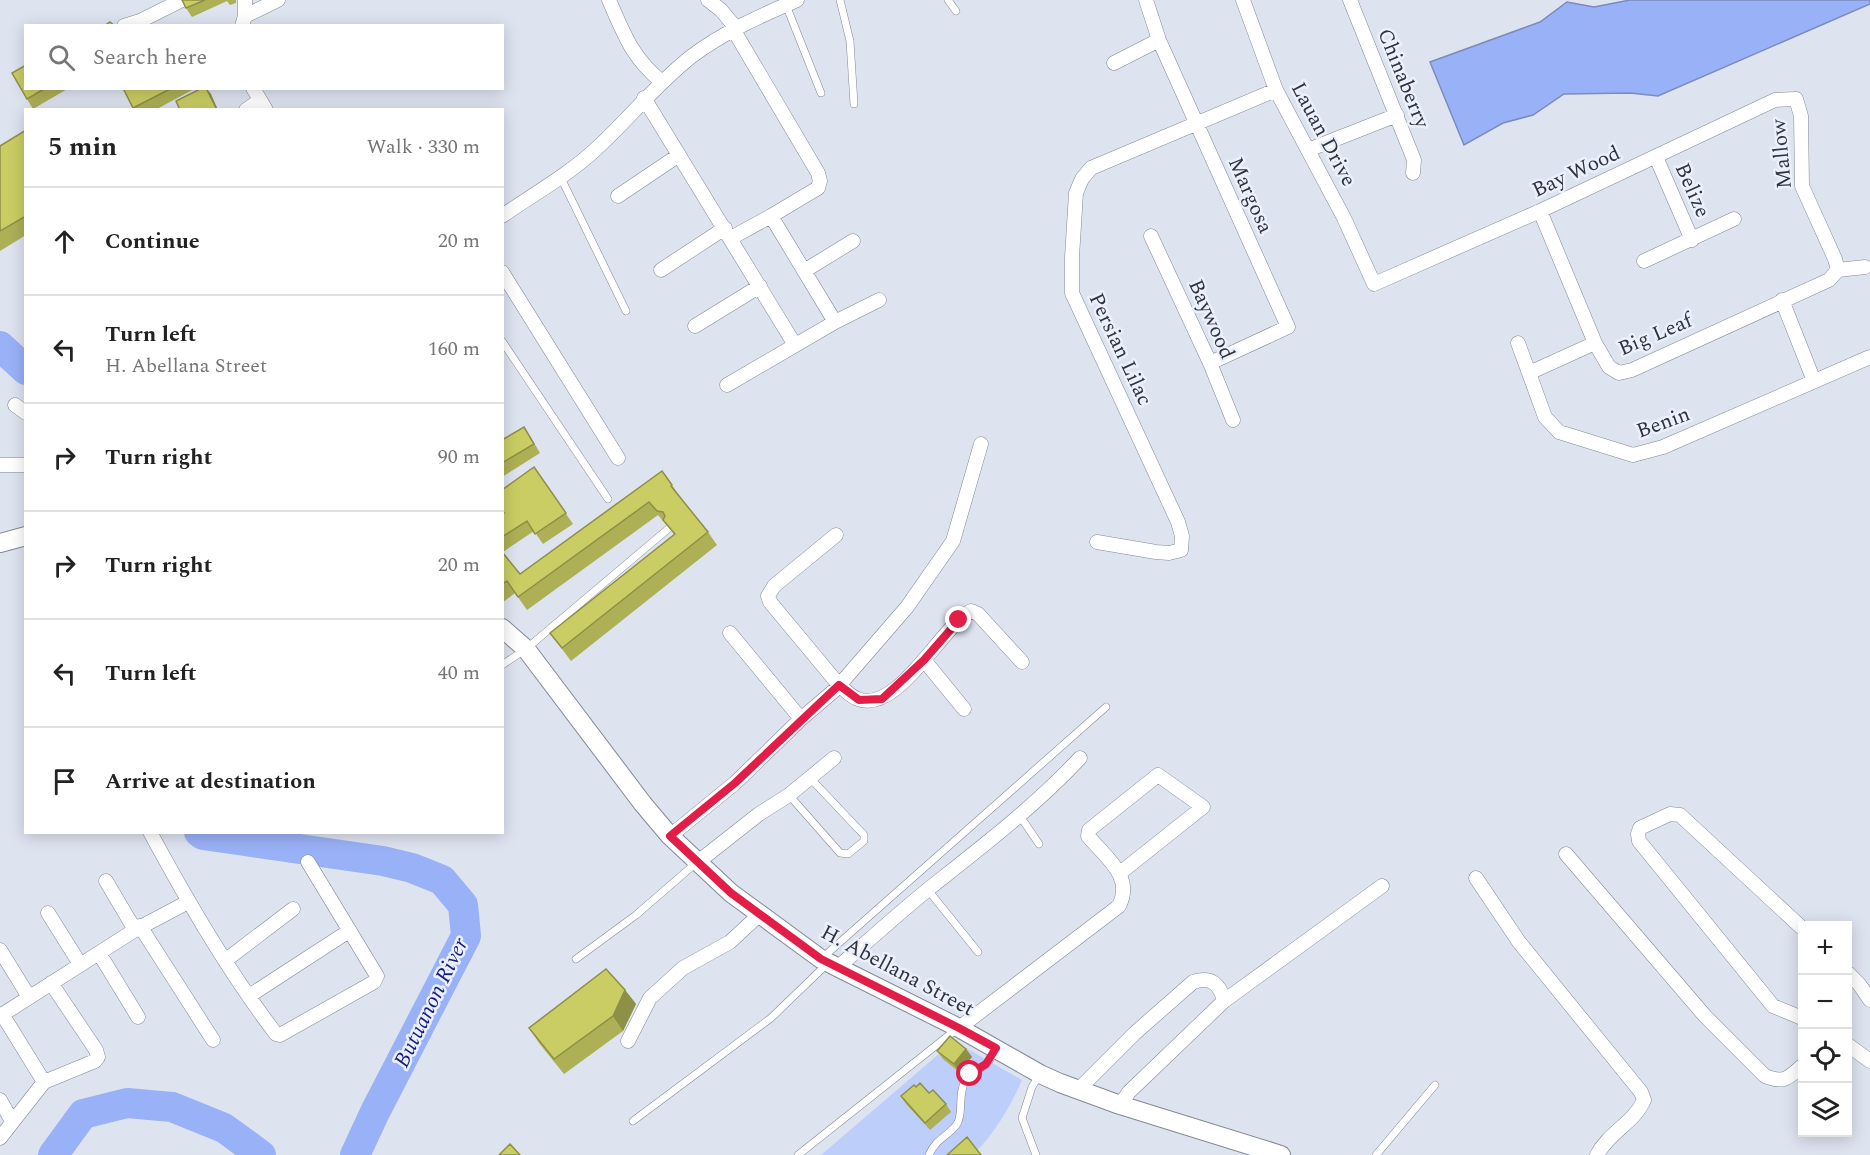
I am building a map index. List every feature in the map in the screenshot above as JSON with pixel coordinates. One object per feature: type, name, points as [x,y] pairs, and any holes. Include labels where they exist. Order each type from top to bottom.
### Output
[{"type":"main road","points":[[0,543],[24,537]]},
{"type":"main road","name":"H. Abellana Street","points":[[504,630],[526,649],[643,804],[670,836],[731,893],[829,963],[959,1028],[1040,1074],[1120,1105],[1279,1155]]},
{"type":"street","points":[[130,24],[182,0]]},
{"type":"street","points":[[243,21],[245,0]]},
{"type":"street","points":[[243,21],[278,0]]},
{"type":"street","points":[[609,0],[637,58],[662,82]]},
{"type":"street","points":[[661,270],[728,233],[771,216],[818,188],[820,181],[818,173],[734,28],[721,10],[708,0]]},
{"type":"street","name":"Margosa","points":[[1146,0],[1159,40],[1288,327],[1210,363]]},
{"type":"street","name":"Lauan Drive","points":[[1244,0],[1276,90],[1344,218],[1374,284]]},
{"type":"street","name":"Chinaberry","points":[[1350,0],[1414,160],[1413,173]]},
{"type":"street","points":[[504,215],[596,149],[644,98],[693,56],[734,28],[791,3]]},
{"type":"street","points":[[1114,63],[1159,40]]},
{"type":"street","name":"Persian Lilac","points":[[1097,542],[1169,553],[1181,550],[1182,536],[1178,522],[1072,293],[1076,193],[1082,179],[1091,168],[1276,90]]},
{"type":"street","points":[[644,98],[795,345]]},
{"type":"street","name":"Bay Wood","points":[[1374,284],[1540,211],[1774,100],[1796,99]]},
{"type":"street","name":"Mallow","points":[[1796,99],[1801,116],[1802,186],[1838,270]]},
{"type":"street","points":[[1308,150],[1397,115]]},
{"type":"street","points":[[618,196],[679,155]]},
{"type":"street","name":"Belize","points":[[1656,157],[1692,240]]},
{"type":"street","name":"Big Leaf","points":[[1540,211],[1594,343],[1609,367],[1619,373],[1626,372],[1829,280],[1838,270]]},
{"type":"street","points":[[771,216],[835,322]]},
{"type":"street","points":[[1644,261],[1734,219]]},
{"type":"street","name":"Baywood","points":[[1151,236],[1210,363],[1233,420]]},
{"type":"street","points":[[804,271],[853,241]]},
{"type":"street","points":[[1838,270],[1865,267]]},
{"type":"street","points":[[504,276],[618,458]]},
{"type":"street","points":[[695,326],[760,286]]},
{"type":"street","points":[[727,385],[835,322],[879,300]]},
{"type":"street","points":[[1782,300],[1814,381]]},
{"type":"street","name":"Benin","points":[[1518,343],[1545,417],[1559,432],[1633,455],[1663,447],[1870,357]]},
{"type":"street","points":[[1529,373],[1594,343]]},
{"type":"street","points":[[670,836],[735,783],[839,685],[907,607],[953,541],[981,444]]},
{"type":"street","points":[[0,465],[24,465]]},
{"type":"street","points":[[836,535],[774,586],[768,596],[770,602],[839,685],[859,700],[882,699],[924,660],[959,620],[971,611],[978,614],[1022,662]]},
{"type":"street","points":[[730,633],[801,719]]},
{"type":"street","points":[[924,660],[964,709]]},
{"type":"street","points":[[698,862],[759,814],[789,795],[834,758]]},
{"type":"street","points":[[829,963],[928,890],[1020,816],[1053,787],[1080,758]]},
{"type":"street","points":[[959,1028],[1119,906],[1123,898],[1120,873],[1087,832],[1158,776],[1163,777],[1203,807],[1120,873]]},
{"type":"street","points":[[1798,923],[1680,815],[1670,813],[1640,828],[1639,841],[1773,1006],[1798,1016]]},
{"type":"street","points":[[151,834],[188,902],[249,996],[276,1034],[280,1035],[374,981],[375,972],[308,861]]},
{"type":"street","points":[[1566,854],[1705,1016],[1765,1076],[1776,1081],[1787,1079],[1798,1070]]},
{"type":"street","points":[[1476,878],[1520,942],[1641,1092],[1644,1100],[1641,1107],[1608,1139],[1597,1155]]},
{"type":"street","points":[[106,881],[213,1040]]},
{"type":"street","points":[[1120,1105],[1137,1084],[1224,1001],[1382,886]]},
{"type":"street","points":[[44,1082],[1,1015],[137,928],[188,902]]},
{"type":"street","points":[[226,960],[293,909]]},
{"type":"street","points":[[48,913],[80,964]]},
{"type":"street","points":[[628,1041],[650,998],[683,968],[730,942],[759,915]]},
{"type":"street","points":[[249,996],[349,931]]},
{"type":"street","points":[[0,950],[29,997]]},
{"type":"street","points":[[99,952],[138,1017]]},
{"type":"street","points":[[1850,975],[1870,1000]]},
{"type":"street","points":[[1079,1089],[1136,1033],[1193,982],[1200,980],[1215,983],[1221,989],[1224,1001]]},
{"type":"street","points":[[0,1138],[44,1082],[95,1062],[98,1057],[96,1050],[51,983]]},
{"type":"street","points":[[1852,1048],[1870,1061]]},
{"type":"street","points":[[0,1100],[12,1121]]},
{"type":"lane","points":[[840,0],[850,41],[854,104]]},
{"type":"lane","points":[[948,0],[956,11]]},
{"type":"lane","points":[[791,3],[821,93]]},
{"type":"lane","points":[[560,176],[626,311]]},
{"type":"lane","points":[[504,343],[608,499]]},
{"type":"lane","points":[[504,664],[526,649],[668,529]]},
{"type":"lane","points":[[633,1121],[771,1018],[1106,707]]},
{"type":"lane","points":[[789,795],[840,853],[848,854],[864,841],[864,835],[810,778]]},
{"type":"lane","points":[[1020,816],[1039,844]]},
{"type":"lane","points":[[576,959],[636,915],[698,862]]},
{"type":"lane","points":[[928,890],[978,952]]},
{"type":"lane","points":[[798,1155],[959,1028]]},
{"type":"lane","points":[[929,1155],[934,1144],[958,1123],[961,1114],[959,1103],[966,1079],[986,1064],[996,1048]]},
{"type":"lane","points":[[1036,1155],[1022,1118],[1032,1087],[1040,1074]]},
{"type":"lane","points":[[1376,1155],[1435,1085]]},
{"type":"shaded area","points":[[1630,0],[1870,0],[1870,4],[1658,96],[1630,93],[1564,94],[1533,115],[1503,123],[1464,145],[1430,62],[1540,22],[1567,2],[1594,7]]},
{"type":"shaded area","points":[[954,1041],[1022,1080],[1001,1120],[972,1155],[821,1155]]},
{"type":"building","points":[[182,0],[205,0],[186,8]]},
{"type":"building","points":[[24,66],[24,90],[43,90],[27,99],[12,73]]},
{"type":"building","points":[[124,90],[168,90],[133,108]]},
{"type":"building","points":[[198,90],[207,90],[216,108],[179,108],[176,101]]},
{"type":"building","points":[[24,131],[24,217],[0,231],[0,146]]},
{"type":"building","points":[[524,427],[534,444],[504,462],[504,439]]},
{"type":"building","points":[[534,467],[566,513],[535,534],[527,521],[504,536],[504,489]]},
{"type":"building","points":[[662,471],[671,486],[708,532],[562,648],[550,633],[675,534],[663,520],[665,516],[663,512],[657,511],[649,502],[518,597],[507,581],[504,583],[504,554],[520,574]]},
{"type":"building","points":[[606,969],[625,990],[613,1016],[554,1059],[529,1028]]},
{"type":"building","points":[[950,1036],[966,1049],[954,1064],[937,1051]]},
{"type":"building","points":[[920,1083],[929,1093],[933,1090],[946,1104],[925,1123],[901,1096]]},
{"type":"building","points":[[967,1137],[981,1155],[947,1155]]},
{"type":"building","points":[[510,1144],[520,1155],[499,1155]]},
{"type":"waterway","name":"Butuanon River","points":[[0,346],[24,368]]},
{"type":"waterway","name":"Butuanon River","points":[[202,834],[383,861],[412,868],[442,880],[463,905],[466,936],[355,1155]]},
{"type":"waterway","name":"Butuanon River","points":[[53,1155],[83,1114],[127,1103],[172,1107],[224,1128],[261,1155]]},
{"type":"route","points":[[959,620],[924,660],[882,699],[859,700],[839,685],[735,783],[670,836],[731,893],[821,959],[996,1048],[986,1064],[970,1074]]}]
